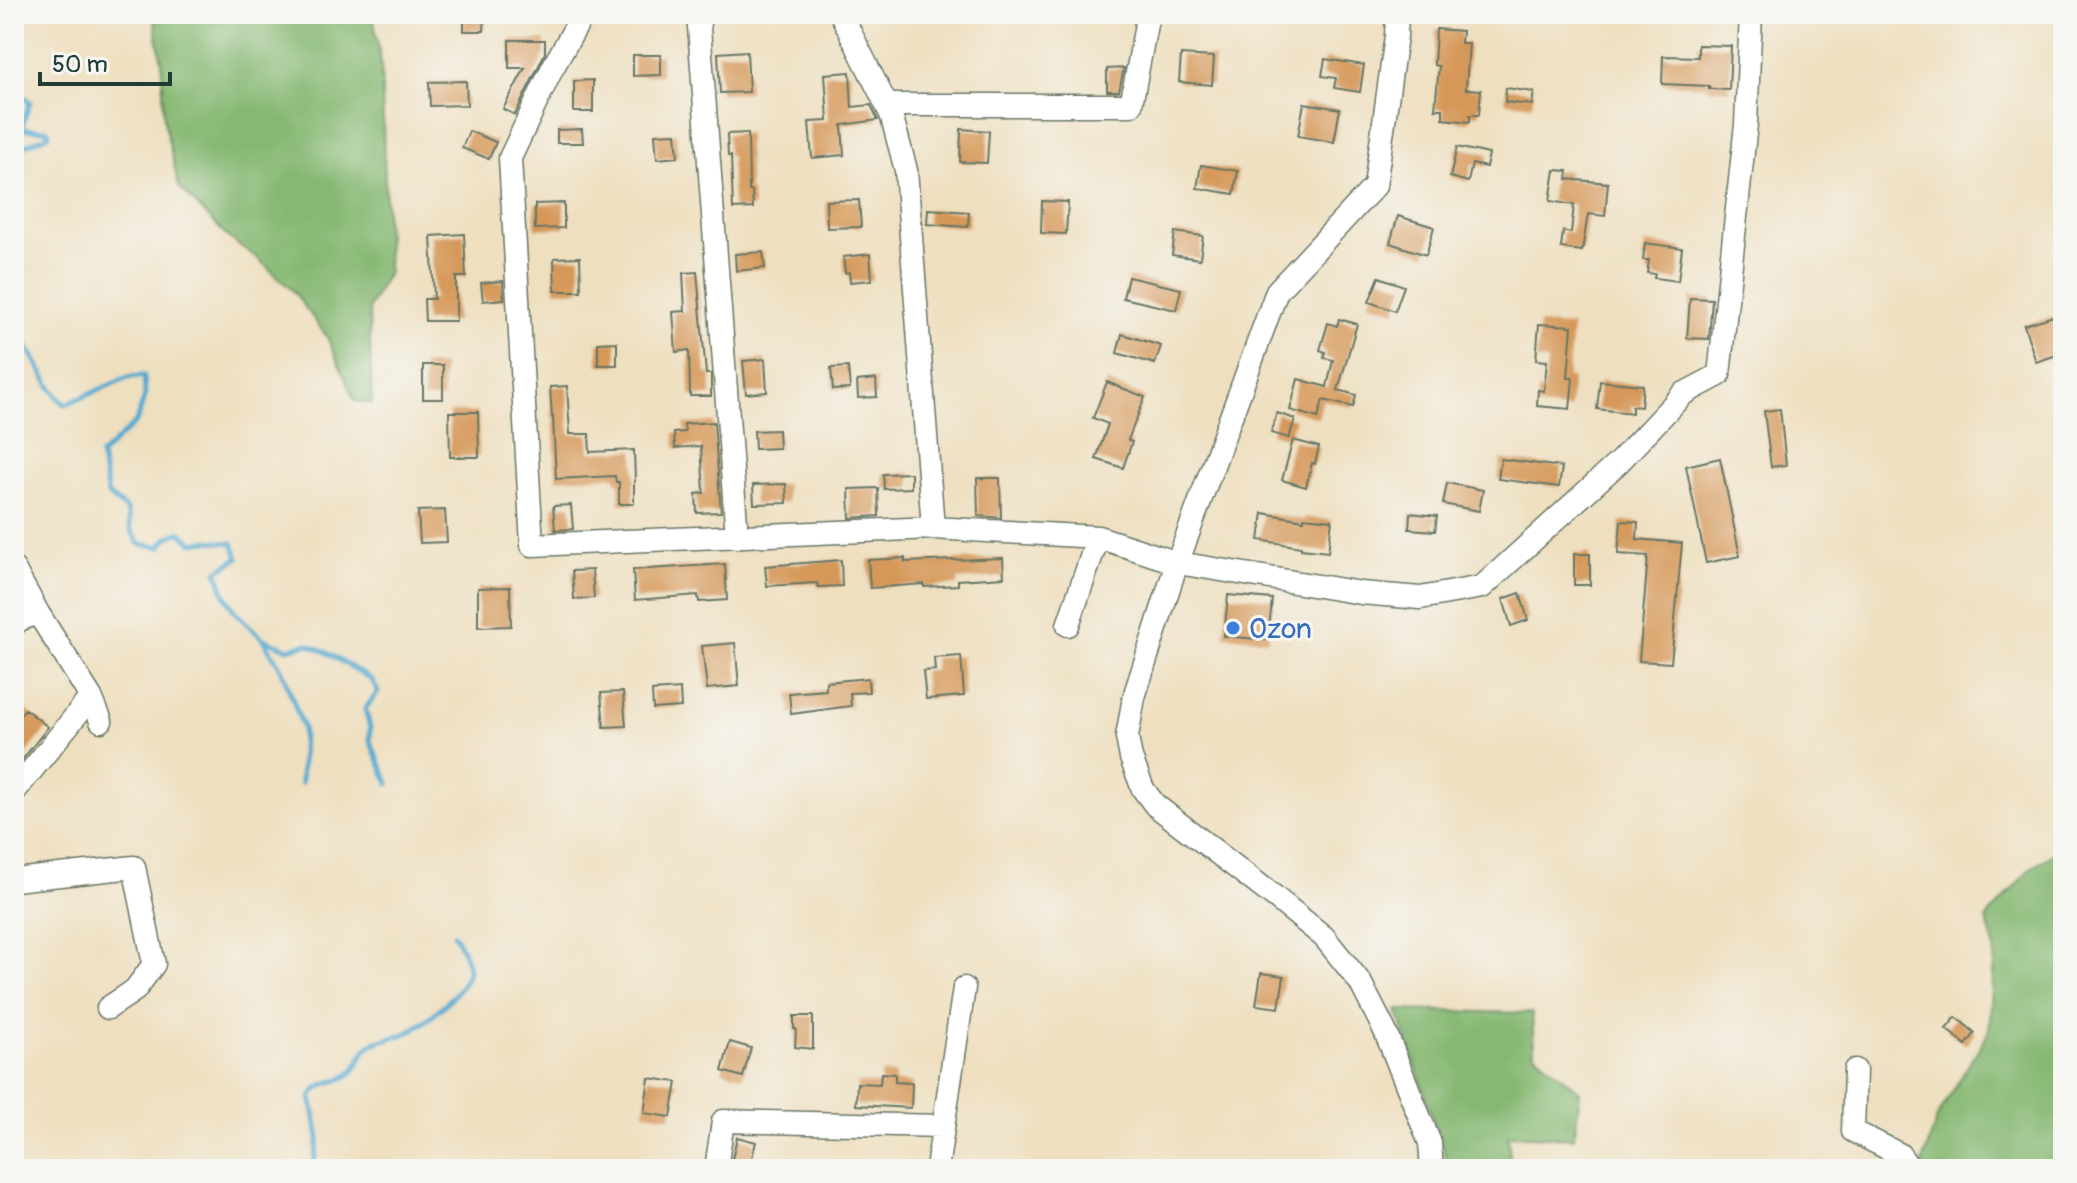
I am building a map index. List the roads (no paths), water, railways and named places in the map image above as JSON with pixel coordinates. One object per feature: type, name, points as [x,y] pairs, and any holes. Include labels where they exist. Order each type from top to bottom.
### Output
[{"type":"street","points":[[583,14],[552,69],[510,158],[532,545],[933,528],[1098,537],[1178,563],[1361,593],[1420,598],[1482,587],[1619,462],[1683,394],[1719,375],[1746,124],[1751,14]]},
{"type":"street","points":[[698,14],[737,537]]},
{"type":"street","points":[[841,14],[891,114],[906,170],[933,528]]},
{"type":"street","points":[[887,105],[1131,105],[1148,14]]},
{"type":"street","points":[[1397,14],[1375,186],[1277,291],[1178,563],[1134,697],[1127,737],[1143,789],[1155,805],[1324,937],[1360,982],[1385,1031],[1430,1143],[1432,1169]]},
{"type":"street","points":[[1068,625],[1098,537]]},
{"type":"street","points":[[14,569],[91,697],[101,721]]},
{"type":"street","points":[[14,625],[38,613]]},
{"type":"street","points":[[14,792],[91,697]]},
{"type":"street","points":[[14,880],[134,867],[154,964],[135,990],[108,1008]]},
{"type":"street","points":[[937,1169],[964,988]]},
{"type":"street","points":[[1855,1070],[1853,1131],[1899,1154],[1910,1169]]},
{"type":"street","points":[[716,1169],[723,1121],[943,1126]]},
{"type":"waterway","points":[[14,16],[18,20],[14,32]]},
{"type":"waterway","points":[[14,88],[30,102],[21,129],[48,130],[49,135],[14,150]]},
{"type":"waterway","points":[[14,282],[14,286]]},
{"type":"waterway","points":[[14,332],[29,349],[51,388],[65,405],[128,377],[144,376],[145,396],[136,422],[101,455],[108,495],[127,510],[131,530],[139,544],[160,547],[167,538],[180,532],[193,543],[233,543],[238,558],[217,571],[224,593],[235,612],[262,638],[288,649],[308,644],[372,680],[378,692],[365,709],[370,741],[389,784]]},
{"type":"waterway","points":[[263,639],[282,670],[303,728],[301,783]]},
{"type":"waterway","points":[[312,1169],[319,1138],[311,1097],[323,1085],[352,1073],[369,1046],[413,1030],[453,996],[466,977],[468,968],[454,934]]},
{"type":"place","name":"Ozon","points":[[1233,628]]}]
